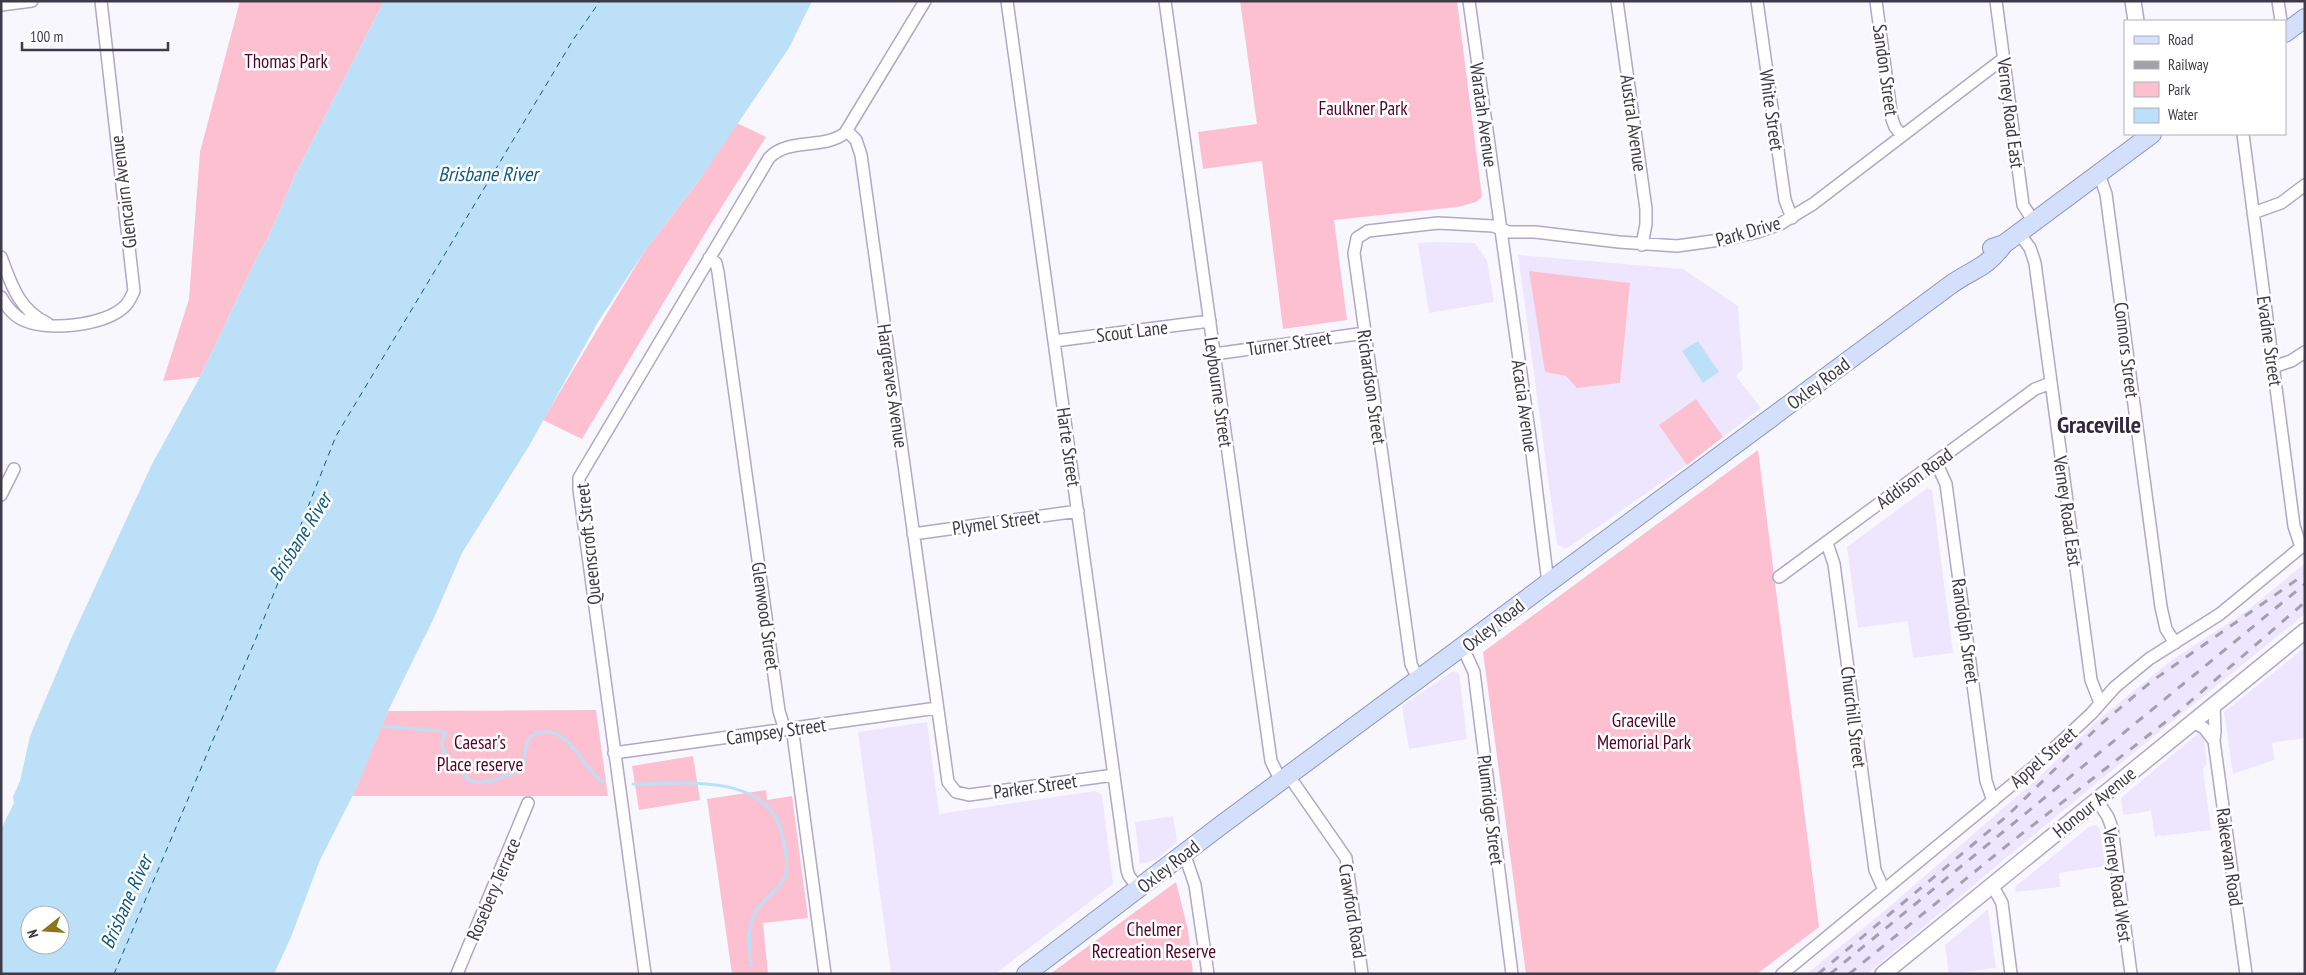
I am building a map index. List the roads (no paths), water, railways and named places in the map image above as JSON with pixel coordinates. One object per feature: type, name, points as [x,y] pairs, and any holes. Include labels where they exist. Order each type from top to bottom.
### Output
[{"type":"main road","points":[[2133,1],[2136,20]]},
{"type":"main road","points":[[2286,28],[2305,18]]},
{"type":"main road","name":"Oxley Road","points":[[1026,974],[1184,853],[1464,648],[1548,582],[1961,277],[1969,264],[1987,250],[2004,244],[2149,135]]},
{"type":"main road","name":"Honour Avenue","points":[[1883,974],[2305,632]]},
{"type":"street","points":[[1,5],[32,1]]},
{"type":"street","name":"Glencairn Avenue","points":[[1,296],[8,308],[20,319],[37,325],[55,326],[75,325],[105,319],[123,308],[134,291],[100,1]]},
{"type":"street","points":[[847,131],[925,1]]},
{"type":"street","name":"Harte Street","points":[[1008,1],[1127,870],[1139,889]]},
{"type":"street","name":"Leybourne Street","points":[[1165,1],[1271,761],[1285,778]]},
{"type":"street","name":"Waratah Avenue","points":[[1469,1],[1501,229]]},
{"type":"street","name":"Austral Avenue","points":[[1617,1],[1646,209],[1646,224],[1642,244]]},
{"type":"street","name":"White Street","points":[[1757,1],[1785,200],[1792,218]]},
{"type":"street","name":"Sandon Street","points":[[1876,1],[1892,119],[1902,136]]},
{"type":"street","name":"Verney Road East","points":[[1996,1],[2023,205],[2034,222]]},
{"type":"street","points":[[2278,1],[2283,20]]},
{"type":"street","name":"Park Drive","points":[[1501,229],[1509,232],[1535,232],[1676,246],[1727,239],[1758,232],[1792,218],[1813,204],[2004,58]]},
{"type":"street","name":"Queenscroft Street","points":[[645,974],[578,481],[762,167],[773,154],[784,148],[831,140],[847,131]]},
{"type":"street","name":"Hargreaves Avenue","points":[[847,131],[856,140],[861,155],[946,776],[950,787],[956,792]]},
{"type":"street","name":"Evadne Street","points":[[2243,135],[2294,526],[2303,546]]},
{"type":"street","name":"Connors Street","points":[[2099,174],[2106,194],[2161,607],[2166,629],[2175,643]]},
{"type":"street","points":[[2253,213],[2273,208],[2305,185]]},
{"type":"street","name":"Richardson Street","points":[[1419,681],[1411,664],[1364,333],[1354,253],[1355,242],[1360,235],[1372,230],[1429,223],[1492,226],[1501,229]]},
{"type":"street","name":"Acacia Avenue","points":[[1501,229],[1548,582]]},
{"type":"street","name":"Verney Road East","points":[[2019,233],[2030,248],[2034,263],[2091,680],[2100,703]]},
{"type":"street","points":[[1,257],[12,288],[21,302],[35,316],[55,326]]},
{"type":"street","name":"Glenwood Street","points":[[709,258],[716,264],[718,272],[779,711],[782,722],[793,734],[825,974]]},
{"type":"street","name":"Scout Lane","points":[[1054,341],[1210,321]]},
{"type":"street","name":"Turner Street","points":[[1214,354],[1364,333]]},
{"type":"street","points":[[2273,367],[2291,361],[2305,352]]},
{"type":"street","name":"Addison Road","points":[[1779,577],[2035,389],[2051,383]]},
{"type":"street","name":"Randolph Street","points":[[1936,462],[1946,484],[1986,781],[1993,800]]},
{"type":"street","points":[[1,495],[14,469]]},
{"type":"street","name":"Plymel Street","points":[[914,534],[1078,511]]},
{"type":"street","name":"Churchill Street","points":[[1826,543],[1834,564],[1875,870],[1884,890]]},
{"type":"street","name":"Appel Street","points":[[1782,974],[2036,765],[2090,715],[2109,692],[2139,667],[2220,614],[2303,546]]},
{"type":"street","name":"Plumridge Street","points":[[1464,648],[1474,672],[1512,974]]},
{"type":"street","name":"Rakeevan Road","points":[[2214,706],[2216,731],[2214,741],[2246,974]]},
{"type":"street","name":"Campsey Street","points":[[614,754],[937,708]]},
{"type":"street","points":[[2194,722],[2204,728],[2214,741]]},
{"type":"street","name":"Parker Street","points":[[956,792],[974,795],[1114,775]]},
{"type":"street","name":"Crawford Road","points":[[1285,778],[1346,858],[1362,974]]},
{"type":"street","name":"Verney Road West","points":[[2097,800],[2108,817],[2112,828],[2131,974]]},
{"type":"street","name":"Rosebery Terrace","points":[[457,974],[528,803]]},
{"type":"street","points":[[1184,853],[1195,885],[1208,974]]},
{"type":"street","points":[[1992,884],[2002,904],[2011,974]]},
{"type":"water","name":"Brisbane River","points":[[384,1],[812,1],[789,48],[700,179],[644,252],[598,322],[529,446],[462,553],[433,620],[388,711],[357,787],[320,860],[291,937],[274,974],[1,974],[1,829],[14,803],[13,797],[20,781],[30,736],[71,639],[152,464],[200,377],[258,255],[268,238],[295,175]]},
{"type":"water","points":[[1698,341],[1719,372],[1703,383],[1682,351]]},
{"type":"waterway","points":[[380,726],[442,731],[446,733],[442,741],[443,749],[447,756],[467,778],[478,783],[497,779],[518,770],[522,765],[526,746],[532,736],[547,732],[555,734],[563,738],[603,782]]},
{"type":"waterway","points":[[633,784],[699,783],[722,786],[743,791],[761,801],[775,816],[783,838],[787,867],[782,883],[759,907],[751,922],[749,938],[751,966]]},
{"type":"railway","points":[[1818,974],[2007,816],[2100,725],[2152,681],[2305,574]]},
{"type":"railway","points":[[1830,974],[2305,584]]},
{"type":"railway","points":[[1849,974],[2010,843],[2177,713],[2305,602]]},
{"type":"district","name":"Graceville","points":[[2099,424]]},
{"type":"park label","name":"Thomas Park","points":[[286,61]]},
{"type":"park label","name":"Faulkner Park","points":[[1363,108]]},
{"type":"park label","name":"Graceville Memorial Park","points":[[1644,731]]},
{"type":"park label","name":"Caesar's Place reserve","points":[[480,753]]},
{"type":"park label","name":"Chelmer Recreation Reserve","points":[[1154,940]]}]
